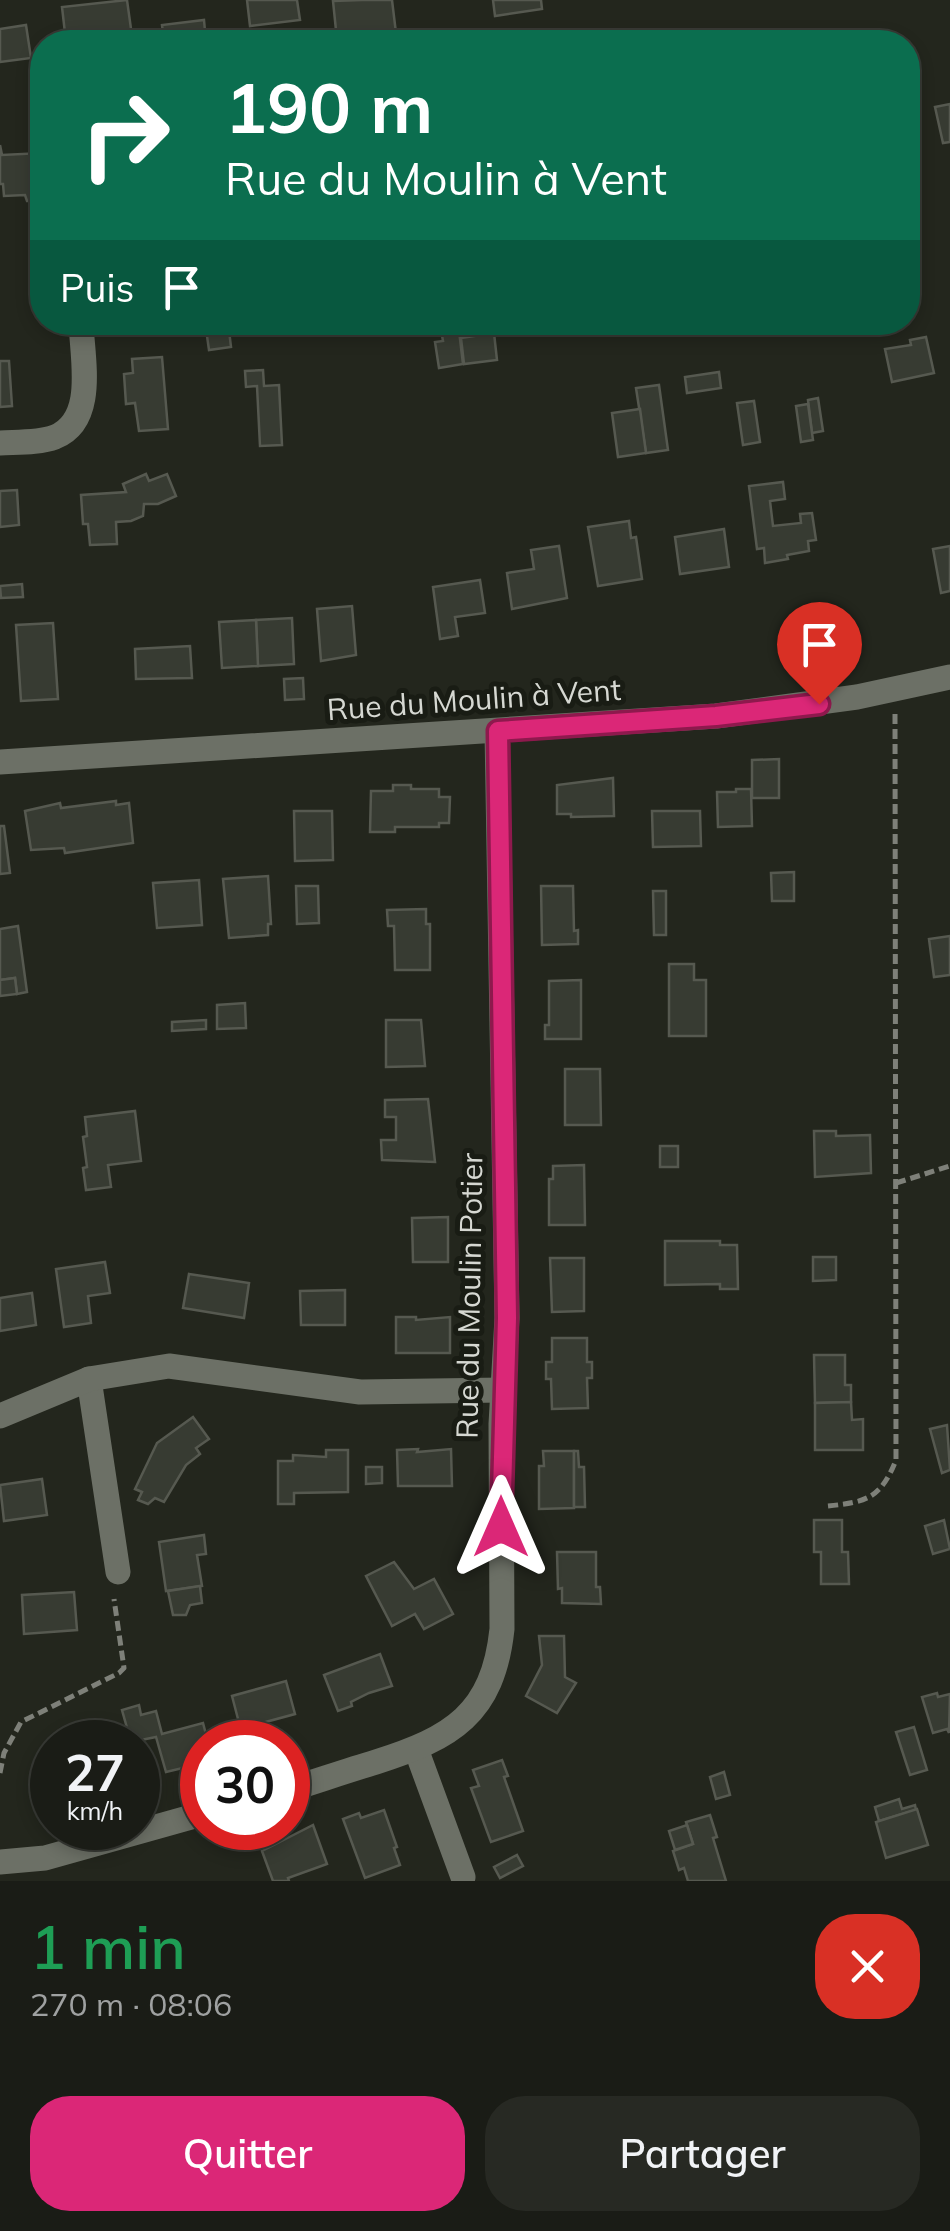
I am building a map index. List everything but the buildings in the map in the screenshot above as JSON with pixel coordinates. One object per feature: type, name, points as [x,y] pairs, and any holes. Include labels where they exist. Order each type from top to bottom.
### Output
[{"type":"street","points":[[0,443],[54,437],[76,420],[84,393],[82,335]]},
{"type":"street","name":"Rue du Moulin à Vent","points":[[0,762],[754,712],[950,678]]},
{"type":"street","name":"Rue du Moulin Potier","points":[[310,1783],[416,1750],[450,1732],[477,1707],[494,1675],[499,1655],[506,1281],[498,731]]},
{"type":"street","points":[[0,1416],[88,1378],[169,1366],[360,1392],[503,1390]]},
{"type":"street","points":[[88,1378],[118,1572]]},
{"type":"street","points":[[416,1750],[463,1878]]},
{"type":"street","points":[[0,1862],[45,1858],[180,1820]]},
{"type":"path","points":[[828,1506],[864,1502],[888,1482],[896,1460],[894,690]]},
{"type":"path","points":[[896,1184],[950,1166]]},
{"type":"path","points":[[0,1773],[4,1752],[21,1722],[124,1668],[112,1587],[118,1572]]},
{"type":"route","points":[[501,1527],[507,1318],[498,731],[716,716],[819,704]]}]
